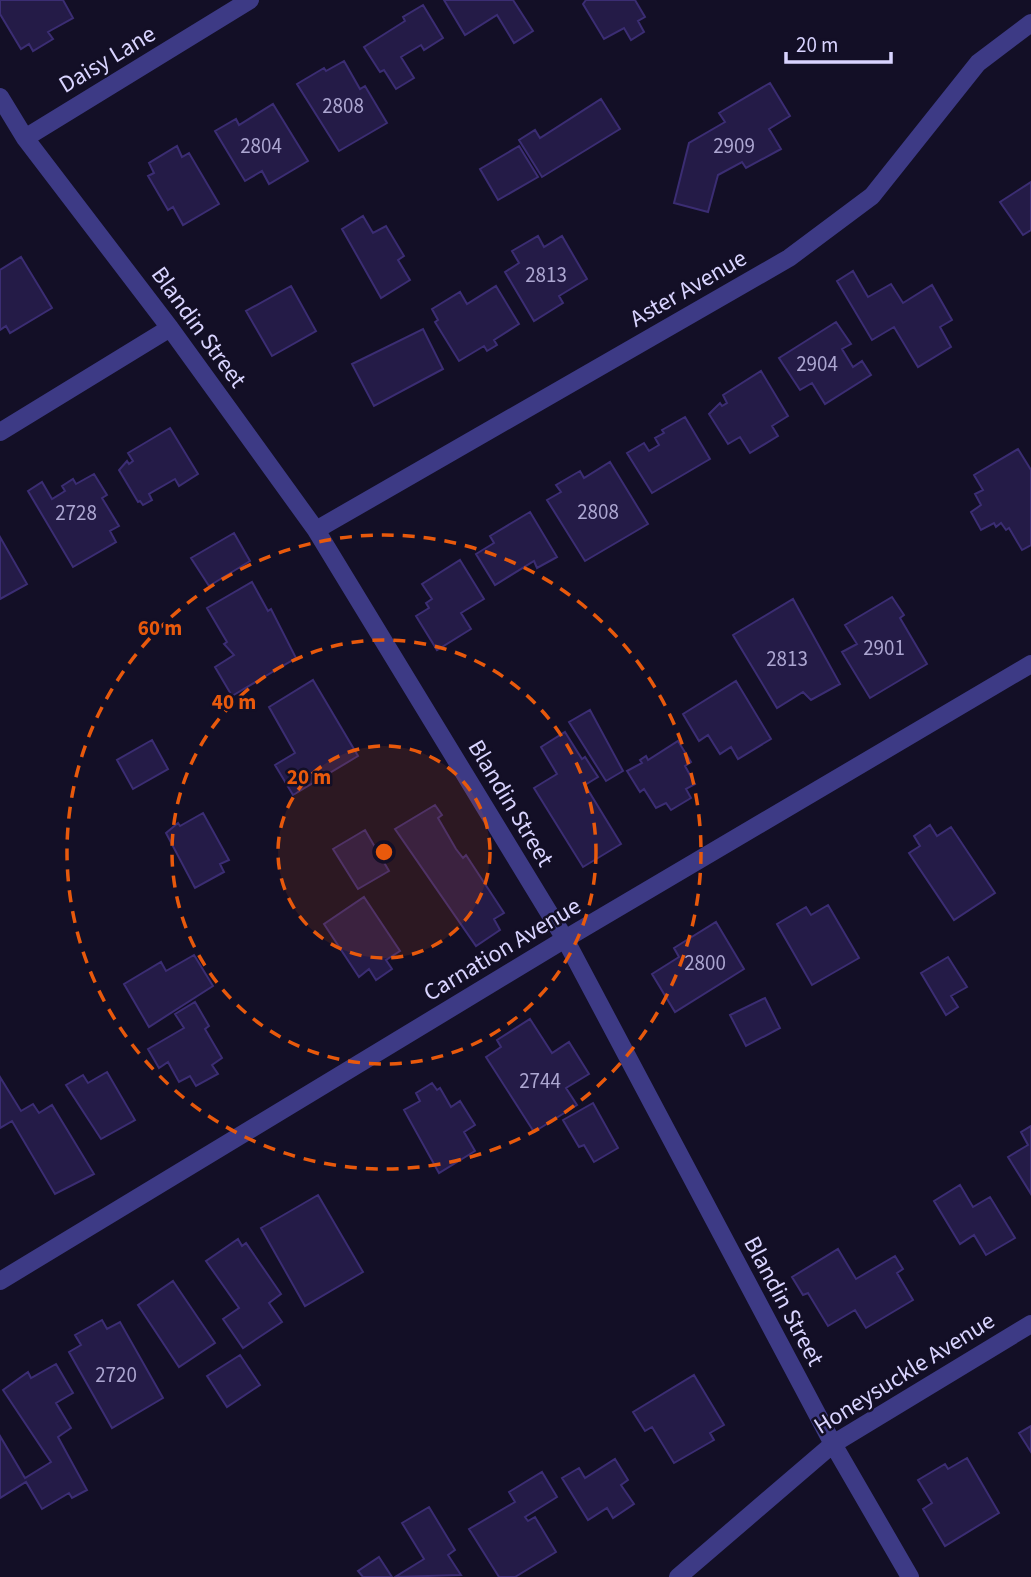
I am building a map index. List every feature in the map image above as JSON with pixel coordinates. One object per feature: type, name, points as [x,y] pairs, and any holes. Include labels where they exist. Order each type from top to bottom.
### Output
[{"type":"street","name":"Daisy Lane","points":[[25,138],[250,0]]},
{"type":"street","name":"Aster Avenue","points":[[316,530],[789,258],[872,196],[978,63],[1031,23]]},
{"type":"street","name":"Blandin Street","points":[[0,97],[25,138],[170,328],[316,530],[565,939],[832,1444],[910,1577]]},
{"type":"street","points":[[0,432],[170,328]]},
{"type":"street","name":"Carnation Avenue","points":[[0,1281],[565,939],[1031,664]]},
{"type":"street","name":"Honeysuckle Avenue","points":[[678,1577],[832,1444],[1031,1324]]},
{"type":"building","points":[[0,0],[63,0],[73,18],[48,32],[53,39],[33,51],[29,44],[21,49],[0,14]]},
{"type":"building","points":[[444,0],[513,0],[533,31],[514,43],[497,15],[465,35]]},
{"type":"building","points":[[586,0],[635,0],[645,17],[638,21],[644,32],[631,40],[624,28],[604,39],[583,4]]},
{"type":"building","points":[[423,5],[443,38],[424,50],[421,45],[401,57],[414,78],[396,89],[384,70],[380,72],[364,47],[405,21],[403,17]]},
{"type":"building","points":[[344,61],[360,89],[365,86],[387,123],[339,151],[297,84],[324,68],[326,71]]},
{"type":"building","points":[[770,83],[790,116],[769,129],[781,149],[746,168],[742,162],[718,175],[708,212],[674,203],[689,143],[725,122],[719,113]]},
{"type":"building","points":[[601,99],[620,129],[542,177],[519,140],[535,130],[540,138]]},
{"type":"building","points":[[273,104],[308,161],[269,184],[262,171],[245,181],[215,131],[236,119],[239,125]]},
{"type":"building","points":[[177,146],[182,157],[189,153],[219,204],[183,225],[173,207],[168,210],[148,176],[154,173],[149,163]]},
{"type":"building","points":[[519,146],[538,177],[498,200],[480,169]]},
{"type":"building","points":[[1031,182],[1031,230],[1023,235],[1000,202]]},
{"type":"building","points":[[363,216],[373,233],[386,226],[404,256],[398,260],[410,280],[381,298],[342,229]]},
{"type":"building","points":[[538,236],[544,247],[562,236],[587,279],[559,296],[563,303],[534,321],[505,272],[519,263],[512,251]]},
{"type":"building","points":[[21,257],[52,308],[10,333],[6,326],[0,330],[0,270]]},
{"type":"building","points":[[853,271],[868,297],[891,284],[903,303],[932,285],[952,320],[940,327],[951,347],[918,367],[894,327],[872,340],[837,281]]},
{"type":"building","points":[[291,286],[316,331],[272,356],[246,311]]},
{"type":"building","points":[[496,286],[519,324],[494,340],[497,345],[487,351],[484,346],[459,361],[435,322],[438,320],[432,309],[460,292],[467,304]]},
{"type":"building","points":[[836,322],[851,344],[842,349],[853,367],[862,361],[871,375],[825,404],[812,383],[800,390],[779,358]]},
{"type":"building","points":[[423,329],[443,369],[374,406],[352,364]]},
{"type":"building","points":[[761,371],[788,416],[772,426],[778,436],[750,453],[740,437],[728,444],[709,414],[720,403],[722,406],[727,403],[723,395]]},
{"type":"building","points":[[685,417],[710,459],[652,493],[627,453],[644,443],[649,451],[659,445],[655,438],[664,433],[662,430]]},
{"type":"building","points":[[170,428],[198,474],[179,486],[175,479],[149,494],[152,500],[143,505],[138,502],[119,470],[127,461],[129,464],[133,461],[128,453]]},
{"type":"building","points":[[1018,449],[1031,470],[1031,545],[1022,550],[1009,528],[1006,530],[1001,523],[996,527],[994,523],[981,530],[971,512],[981,505],[975,494],[983,490],[974,475]]},
{"type":"building","points":[[610,462],[648,524],[585,561],[547,500],[561,492],[556,485],[580,471],[584,478]]},
{"type":"building","points":[[94,474],[107,495],[102,498],[119,526],[110,531],[116,542],[73,567],[28,491],[42,482],[52,499],[65,491],[62,486],[73,479],[76,484]]},
{"type":"building","points":[[530,512],[557,557],[537,568],[534,561],[495,585],[476,554],[494,543],[490,536]]},
{"type":"building","points":[[234,533],[250,561],[209,586],[191,558]]},
{"type":"building","points":[[0,537],[27,584],[0,599]]},
{"type":"building","points":[[460,560],[484,599],[461,613],[471,629],[437,650],[416,616],[429,608],[426,603],[432,599],[422,584]]},
{"type":"building","points":[[252,582],[268,611],[271,609],[296,658],[232,696],[215,667],[234,655],[224,644],[227,642],[207,608]]},
{"type":"building","points":[[892,597],[904,615],[900,618],[927,664],[870,698],[842,652],[857,644],[845,625]]},
{"type":"building","points":[[793,599],[840,684],[811,700],[803,692],[777,708],[733,635]]},
{"type":"building","points":[[313,680],[358,756],[293,795],[275,765],[295,753],[269,707]]},
{"type":"building","points":[[736,681],[771,739],[738,759],[731,747],[720,754],[708,735],[699,741],[683,714]]},
{"type":"building","points":[[590,710],[623,771],[606,781],[569,722]]},
{"type":"building","points":[[565,732],[582,759],[585,757],[598,777],[585,785],[621,844],[583,867],[534,788],[557,774],[541,747]]},
{"type":"building","points":[[152,740],[168,769],[133,789],[117,760]]},
{"type":"building","points":[[678,741],[691,762],[685,766],[695,784],[686,789],[691,798],[671,810],[666,803],[656,808],[644,789],[640,792],[627,771],[642,763],[640,760],[646,756],[648,760]]},
{"type":"building","points":[[435,805],[442,815],[438,818],[456,849],[463,858],[466,855],[504,913],[494,919],[500,930],[476,946],[395,829]]},
{"type":"building","points":[[203,813],[229,860],[220,864],[224,872],[195,888],[166,833],[178,823],[180,826]]},
{"type":"building","points":[[930,825],[937,836],[951,827],[995,893],[954,920],[909,853],[920,846],[914,836]]},
{"type":"building","points":[[365,830],[389,871],[358,889],[333,849]]},
{"type":"building","points":[[364,897],[400,951],[386,960],[392,969],[376,980],[369,969],[359,977],[324,924]]},
{"type":"building","points":[[828,905],[859,958],[812,985],[777,924],[806,907],[811,915]]},
{"type":"building","points":[[716,922],[744,969],[675,1012],[652,974],[679,957],[674,948]]},
{"type":"building","points":[[194,955],[213,986],[149,1027],[124,984],[161,962],[166,971]]},
{"type":"building","points":[[948,957],[967,987],[951,996],[958,1007],[946,1015],[921,973]]},
{"type":"building","points":[[765,998],[780,1028],[746,1046],[730,1015]]},
{"type":"building","points":[[195,1002],[209,1026],[205,1029],[222,1058],[212,1065],[218,1074],[196,1086],[190,1076],[179,1082],[168,1062],[159,1068],[148,1049],[184,1028],[175,1014]]},
{"type":"building","points":[[530,1019],[552,1053],[569,1042],[589,1074],[566,1088],[577,1105],[534,1132],[486,1057],[501,1047],[497,1040]]},
{"type":"building","points":[[107,1072],[135,1120],[101,1139],[66,1085],[83,1075],[88,1083]]},
{"type":"building","points":[[0,1077],[21,1111],[33,1104],[39,1113],[52,1105],[94,1174],[55,1194],[12,1121],[0,1128]]},
{"type":"building","points":[[432,1083],[437,1090],[440,1088],[451,1107],[460,1101],[475,1125],[464,1132],[475,1151],[439,1173],[404,1110],[420,1101],[416,1093]]},
{"type":"building","points":[[593,1103],[618,1148],[594,1162],[584,1145],[579,1147],[563,1120]]},
{"type":"building","points":[[1031,1126],[1031,1194],[1008,1157],[1028,1145],[1021,1132]]},
{"type":"building","points":[[960,1185],[973,1207],[990,1197],[1015,1238],[986,1255],[974,1235],[960,1244],[934,1201]]},
{"type":"building","points":[[318,1195],[363,1272],[305,1306],[261,1228]]},
{"type":"building","points":[[238,1239],[242,1246],[246,1243],[281,1294],[269,1303],[282,1322],[243,1348],[223,1319],[239,1308],[206,1261]]},
{"type":"building","points":[[838,1249],[856,1279],[895,1256],[903,1269],[897,1273],[913,1300],[866,1328],[855,1310],[828,1326],[808,1293],[803,1295],[792,1277]]},
{"type":"building","points":[[173,1281],[215,1343],[179,1367],[138,1305]]},
{"type":"building","points":[[102,1320],[107,1329],[120,1322],[163,1398],[112,1428],[69,1352],[81,1345],[75,1335]]},
{"type":"building","points":[[240,1355],[260,1385],[227,1407],[207,1376]]},
{"type":"building","points":[[56,1364],[73,1393],[56,1403],[71,1428],[58,1437],[87,1490],[72,1498],[69,1493],[42,1509],[26,1482],[0,1498],[0,1436],[25,1478],[51,1462],[3,1390],[28,1372],[31,1378]]},
{"type":"building","points":[[694,1375],[724,1425],[710,1433],[714,1440],[674,1463],[652,1427],[645,1431],[633,1412]]},
{"type":"building","points":[[1031,1426],[1031,1452],[1019,1433]]},
{"type":"building","points":[[967,1458],[999,1513],[945,1546],[923,1509],[932,1503],[918,1480],[945,1464],[948,1469]]},
{"type":"building","points":[[615,1459],[628,1480],[621,1485],[634,1504],[613,1518],[607,1508],[588,1520],[562,1478],[579,1468],[585,1478]]},
{"type":"building","points":[[542,1472],[557,1497],[525,1517],[528,1521],[535,1517],[556,1552],[515,1577],[499,1577],[469,1529],[515,1502],[509,1492]]},
{"type":"building","points":[[429,1507],[455,1550],[448,1555],[461,1575],[395,1577],[424,1559],[402,1523]]},
{"type":"building","points":[[379,1557],[392,1577],[363,1577],[358,1571]]}]
